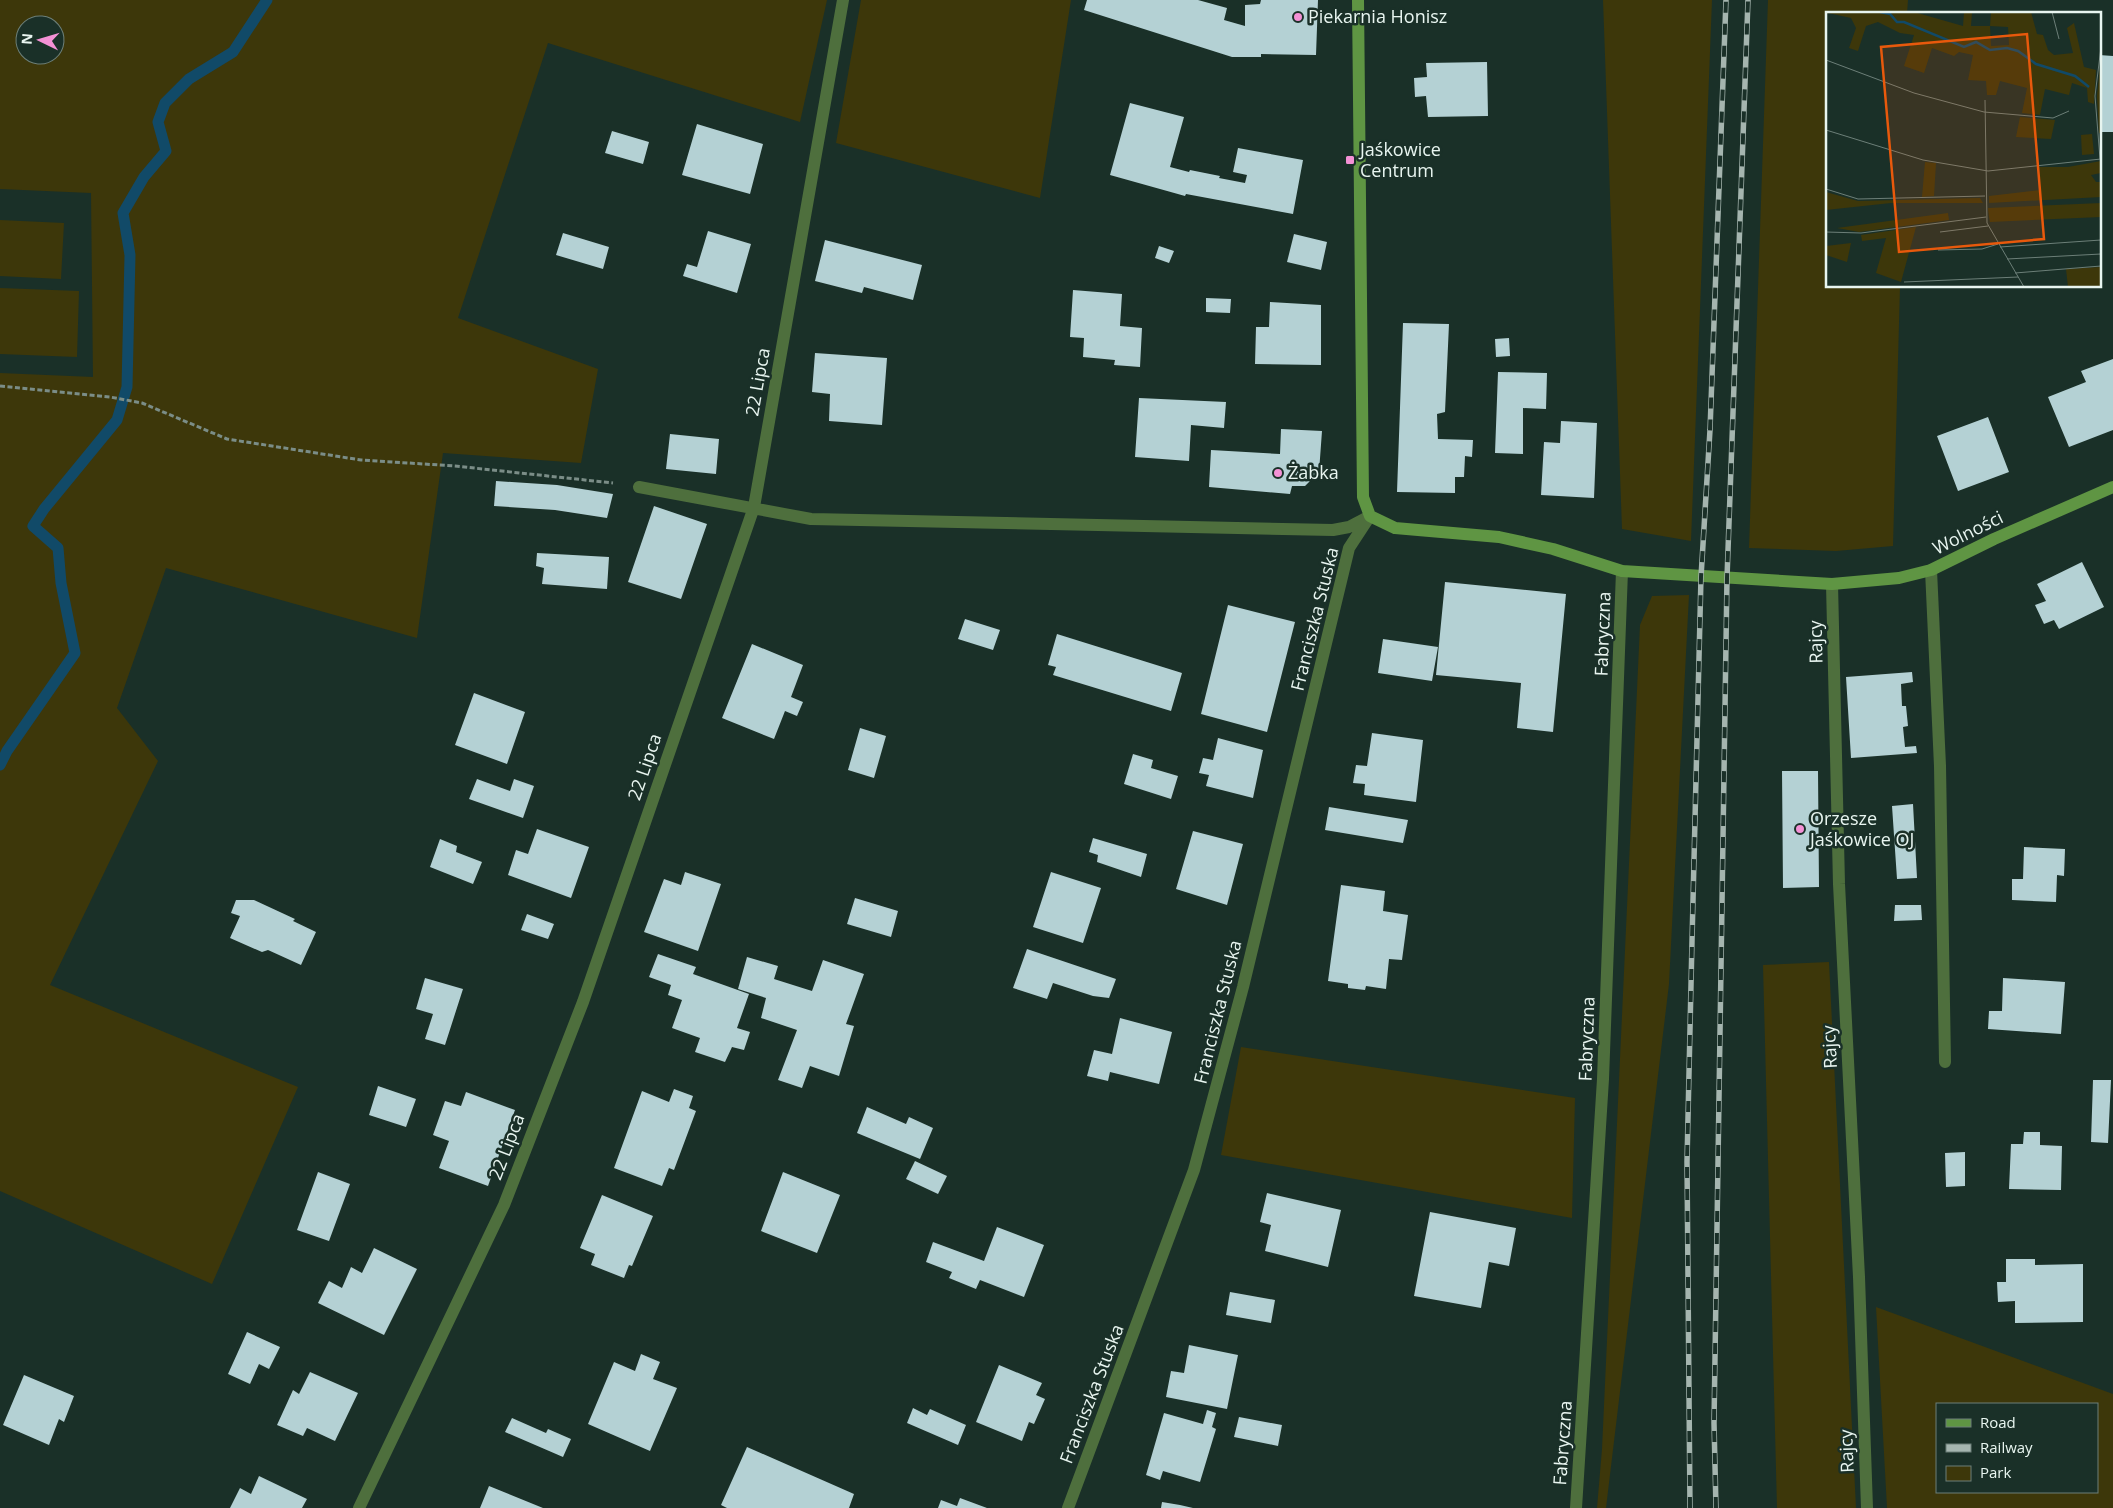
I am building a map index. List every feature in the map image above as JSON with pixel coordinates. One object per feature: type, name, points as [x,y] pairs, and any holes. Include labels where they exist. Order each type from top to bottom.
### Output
[{"type":"street","name":"22 Lipca","points":[[359,1508],[504,1205],[583,1002],[754,507],[843,0]]},
{"type":"street","points":[[639,487],[812,519],[1333,530],[1349,527],[1370,516],[1363,497],[1358,0]]},
{"type":"street","name":"Wolności","points":[[1370,516],[1395,528],[1499,537],[1553,549],[1622,571],[1832,584],[1899,578],[1931,570],[1994,539],[2113,487]]},
{"type":"street","name":"Franciszka Stuska","points":[[1068,1508],[1194,1170],[1243,987],[1349,548],[1370,516]]},
{"type":"street","points":[[1931,570],[1940,766],[1945,1062]]},
{"type":"street","name":"Fabryczna","points":[[1576,1508],[1603,1079],[1622,571]]},
{"type":"street","name":"Rajcy","points":[[1832,584],[1840,884],[1859,1277],[1867,1508]]},
{"type":"path","points":[[0,386],[110,397],[142,403],[228,439],[361,460],[544,474],[639,487]]},
{"type":"green space","points":[[0,0],[827,0],[800,122],[548,43],[458,318],[598,369],[581,463],[443,453],[417,638],[166,568],[117,708],[158,761],[50,985],[298,1087],[212,1284],[0,1191],[0,373],[93,377],[91,193],[0,189]]},
{"type":"green space","points":[[861,0],[1071,0],[1040,198],[836,143]]},
{"type":"green space","points":[[1603,0],[1712,0],[1691,541],[1622,529]]},
{"type":"green space","points":[[1768,0],[1908,0],[1907,12],[1826,12],[1826,288],[1900,288],[1893,546],[1836,551],[1749,548]]},
{"type":"green space","points":[[0,220],[64,223],[61,279],[0,276]]},
{"type":"green space","points":[[0,288],[79,291],[77,357],[0,354]]},
{"type":"green space","points":[[1689,595],[1669,984],[1606,1508],[1597,1508],[1602,1449],[1640,625],[1652,596]]},
{"type":"green space","points":[[1829,962],[1856,1508],[1777,1508],[1763,965]]},
{"type":"green space","points":[[1241,1047],[1575,1098],[1572,1218],[1221,1155]]},
{"type":"green space","points":[[1876,1307],[2113,1394],[2113,1508],[1887,1508]]},
{"type":"building","points":[[1087,0],[1198,0],[1227,8],[1224,20],[1245,26],[1245,5],[1260,4],[1261,0],[1318,0],[1316,55],[1261,54],[1261,57],[1232,57],[1084,10]]},
{"type":"building","points":[[2100,55],[2113,56],[2113,132],[2100,132]]},
{"type":"building","points":[[1487,62],[1488,116],[1428,117],[1426,96],[1415,97],[1414,78],[1427,77],[1426,63]]},
{"type":"building","points":[[1130,103],[1184,117],[1170,167],[1189,172],[1190,170],[1220,176],[1219,178],[1245,183],[1247,175],[1233,172],[1238,148],[1303,160],[1293,214],[1186,194],[1185,196],[1110,175]]},
{"type":"building","points":[[697,124],[763,144],[750,194],[682,175]]},
{"type":"building","points":[[612,131],[649,142],[643,164],[605,153]]},
{"type":"building","points":[[708,231],[751,244],[737,293],[683,276],[687,264],[697,267]]},
{"type":"building","points":[[563,233],[609,247],[603,269],[556,255]]},
{"type":"building","points":[[1294,234],[1327,242],[1321,270],[1287,262]]},
{"type":"building","points":[[825,240],[922,265],[913,300],[864,287],[862,293],[815,281]]},
{"type":"building","points":[[1159,246],[1174,251],[1169,263],[1155,258]]},
{"type":"building","points":[[1073,290],[1122,294],[1120,326],[1142,328],[1140,367],[1114,365],[1115,360],[1083,357],[1084,338],[1070,337]]},
{"type":"building","points":[[1206,298],[1231,299],[1230,313],[1206,312]]},
{"type":"building","points":[[1270,302],[1321,305],[1321,365],[1255,364],[1256,327],[1269,327]]},
{"type":"building","points":[[1403,323],[1449,324],[1445,412],[1437,414],[1438,439],[1473,440],[1472,457],[1465,456],[1464,477],[1455,477],[1455,493],[1397,492]]},
{"type":"building","points":[[1509,338],[1510,356],[1496,357],[1495,339]]},
{"type":"building","points":[[815,353],[887,358],[882,425],[829,421],[830,394],[812,392]]},
{"type":"building","points":[[2113,359],[2113,430],[2069,447],[2048,397],[2086,382],[2081,371]]},
{"type":"building","points":[[1498,372],[1547,373],[1546,409],[1523,408],[1523,454],[1495,453]]},
{"type":"building","points":[[1139,398],[1226,402],[1224,428],[1191,425],[1189,461],[1135,457]]},
{"type":"building","points":[[1988,417],[2009,472],[1958,491],[1937,436]]},
{"type":"building","points":[[1561,421],[1597,423],[1594,498],[1541,495],[1544,442],[1560,443]]},
{"type":"building","points":[[1281,429],[1322,431],[1319,472],[1305,486],[1292,486],[1290,494],[1209,487],[1211,450],[1280,454]]},
{"type":"building","points":[[670,434],[719,439],[716,474],[666,469]]},
{"type":"building","points":[[496,481],[557,485],[613,494],[607,518],[555,510],[494,506]]},
{"type":"building","points":[[654,506],[707,524],[681,599],[628,582]]},
{"type":"building","points":[[537,553],[609,557],[607,589],[542,584],[544,568],[536,566]]},
{"type":"building","points":[[2082,562],[2104,607],[2059,629],[2054,620],[2044,624],[2035,605],[2046,601],[2037,584]]},
{"type":"building","points":[[1445,582],[1566,594],[1553,732],[1517,728],[1521,683],[1436,675]]},
{"type":"building","points":[[1228,605],[1295,622],[1267,732],[1201,714]]},
{"type":"building","points":[[965,619],[1000,630],[993,650],[958,639]]},
{"type":"building","points":[[1057,634],[1182,673],[1171,711],[1053,675],[1056,667],[1048,665]]},
{"type":"building","points":[[1383,639],[1438,647],[1432,681],[1378,673]]},
{"type":"building","points":[[752,644],[803,665],[791,697],[803,702],[797,716],[785,711],[774,739],[722,718]]},
{"type":"building","points":[[1912,672],[1913,682],[1901,684],[1902,706],[1906,706],[1908,726],[1903,727],[1905,747],[1916,746],[1917,753],[1851,758],[1846,677]]},
{"type":"building","points":[[474,693],[525,712],[507,764],[455,745]]},
{"type":"building","points":[[860,728],[886,736],[874,778],[848,770]]},
{"type":"building","points":[[1372,733],[1423,740],[1416,802],[1364,795],[1365,784],[1353,783],[1356,765],[1367,766]]},
{"type":"building","points":[[1218,738],[1263,750],[1253,798],[1206,786],[1209,775],[1199,773],[1203,758],[1213,760]]},
{"type":"building","points":[[1133,754],[1153,760],[1151,768],[1178,776],[1171,799],[1124,784]]},
{"type":"building","name":"Orzesze Jaśkowice OJ","points":[[1782,771],[1818,771],[1819,887],[1783,888]]},
{"type":"building","points":[[477,779],[510,791],[514,779],[534,786],[523,818],[469,799]]},
{"type":"building","points":[[1913,804],[1917,878],[1897,879],[1892,806]]},
{"type":"building","points":[[1329,807],[1408,820],[1403,843],[1325,830]]},
{"type":"building","points":[[537,829],[589,847],[571,898],[508,875],[516,850],[528,854]]},
{"type":"building","points":[[1193,831],[1243,844],[1227,905],[1176,889]]},
{"type":"building","points":[[1093,838],[1147,854],[1141,877],[1097,862],[1098,855],[1089,852]]},
{"type":"building","points":[[440,839],[457,846],[456,852],[482,862],[473,884],[430,867]]},
{"type":"building","points":[[2024,847],[2065,849],[2064,876],[2057,875],[2056,902],[2012,900],[2012,879],[2023,879]]},
{"type":"building","points":[[685,872],[721,884],[698,951],[644,932],[664,879],[681,885]]},
{"type":"building","points":[[1051,872],[1101,888],[1083,943],[1033,927]]},
{"type":"building","points":[[1341,885],[1385,891],[1383,911],[1408,915],[1402,960],[1389,959],[1386,989],[1366,986],[1365,990],[1348,988],[1348,984],[1328,981]]},
{"type":"building","points":[[855,898],[898,911],[891,937],[847,924]]},
{"type":"building","points":[[236,900],[254,900],[295,919],[293,921],[316,932],[301,965],[268,950],[262,952],[230,938],[240,916],[231,913]]},
{"type":"building","points":[[1895,905],[1921,905],[1922,920],[1894,921]]},
{"type":"building","points":[[527,914],[554,924],[548,939],[521,930]]},
{"type":"building","points":[[1027,949],[1116,979],[1109,998],[1093,996],[1053,983],[1047,999],[1013,988]]},
{"type":"building","points":[[658,954],[696,967],[693,974],[749,994],[737,1028],[750,1032],[744,1050],[732,1047],[725,1062],[695,1052],[700,1038],[672,1028],[682,1000],[668,995],[671,985],[649,977]]},
{"type":"building","points":[[747,957],[778,966],[774,979],[812,991],[823,960],[864,974],[846,1024],[854,1026],[839,1076],[810,1066],[802,1088],[778,1080],[797,1030],[761,1018],[766,998],[738,989]]},
{"type":"building","points":[[425,978],[463,989],[445,1045],[425,1039],[433,1014],[416,1009]]},
{"type":"building","points":[[2003,978],[2065,982],[2061,1034],[1988,1029],[1989,1011],[2002,1011]]},
{"type":"building","points":[[1120,1018],[1172,1032],[1159,1084],[1110,1072],[1108,1081],[1087,1076],[1094,1050],[1112,1054]]},
{"type":"building","points":[[2093,1080],[2111,1080],[2108,1143],[2091,1142]]},
{"type":"building","points":[[378,1086],[416,1099],[406,1127],[369,1115]]},
{"type":"building","points":[[674,1089],[693,1096],[689,1108],[696,1111],[674,1170],[669,1168],[662,1186],[614,1168],[642,1091],[669,1102]]},
{"type":"building","points":[[466,1092],[515,1110],[488,1186],[439,1168],[449,1141],[433,1135],[445,1101],[461,1106]]},
{"type":"building","points":[[867,1107],[906,1124],[909,1117],[933,1128],[920,1159],[857,1133]]},
{"type":"building","points":[[2024,1132],[2040,1132],[2040,1145],[2062,1146],[2061,1190],[2009,1189],[2011,1144],[2023,1144]]},
{"type":"building","points":[[1965,1152],[1965,1186],[1946,1187],[1945,1153]]},
{"type":"building","points":[[915,1161],[947,1176],[938,1194],[906,1179]]},
{"type":"building","points":[[318,1172],[350,1184],[329,1241],[297,1230]]},
{"type":"building","points":[[783,1172],[840,1195],[817,1253],[761,1231]]},
{"type":"building","points":[[1267,1193],[1341,1210],[1328,1267],[1265,1251],[1271,1225],[1260,1222]]},
{"type":"building","points":[[602,1195],[653,1216],[632,1266],[629,1265],[624,1278],[591,1265],[595,1254],[580,1248]]},
{"type":"building","points":[[1430,1212],[1516,1228],[1509,1266],[1489,1262],[1481,1308],[1414,1296]]},
{"type":"building","points":[[997,1227],[1044,1245],[1024,1297],[980,1280],[976,1289],[949,1278],[952,1272],[926,1262],[933,1242],[984,1261]]},
{"type":"building","points":[[374,1248],[417,1269],[384,1335],[318,1303],[329,1281],[342,1288],[351,1267],[362,1273]]},
{"type":"building","points":[[2006,1259],[2035,1259],[2035,1265],[2083,1264],[2083,1322],[2015,1323],[2015,1301],[1998,1302],[1997,1282],[2006,1282]]},
{"type":"building","points":[[1230,1292],[1275,1300],[1271,1323],[1226,1315]]},
{"type":"building","points":[[247,1332],[280,1347],[269,1369],[259,1364],[250,1384],[228,1374]]},
{"type":"building","points":[[1189,1345],[1238,1355],[1227,1409],[1166,1397],[1171,1371],[1184,1373]]},
{"type":"building","points":[[641,1354],[660,1362],[653,1379],[677,1388],[650,1451],[588,1424],[614,1362],[635,1371]]},
{"type":"building","points":[[999,1365],[1042,1383],[1036,1395],[1045,1399],[1034,1424],[1029,1422],[1022,1441],[976,1422]]},
{"type":"building","points":[[310,1372],[358,1393],[335,1441],[307,1428],[303,1436],[277,1425],[293,1390],[299,1394]]},
{"type":"building","points":[[24,1375],[74,1396],[64,1422],[59,1419],[49,1445],[3,1425]]},
{"type":"building","points":[[913,1408],[927,1415],[930,1409],[966,1425],[958,1445],[907,1423]]},
{"type":"building","points":[[1207,1410],[1216,1413],[1212,1427],[1216,1429],[1200,1482],[1163,1471],[1160,1480],[1146,1475],[1164,1413],[1203,1424]]},
{"type":"building","points":[[1239,1417],[1282,1425],[1278,1446],[1234,1437]]},
{"type":"building","points":[[512,1418],[546,1433],[548,1429],[571,1439],[563,1457],[505,1432]]},
{"type":"building","points":[[747,1447],[854,1494],[849,1508],[727,1508],[721,1505]]},
{"type":"building","points":[[259,1476],[307,1499],[302,1508],[230,1508],[240,1488],[251,1494]]},
{"type":"building","points":[[489,1486],[543,1508],[480,1508]]},
{"type":"building","points":[[960,1498],[987,1508],[938,1508],[941,1500],[957,1506]]},
{"type":"building","points":[[1162,1502],[1180,1505],[1193,1508],[1161,1508]]},
{"type":"waterway","points":[[0,765],[7,751],[75,653],[61,583],[58,548],[33,526],[44,509],[117,420],[127,387],[130,255],[123,213],[144,177],[166,151],[158,122],[165,103],[189,79],[233,52],[267,0]]},
{"type":"railway","points":[[1690,1508],[1687,1162],[1692,941],[1701,577],[1710,430],[1726,0]]},
{"type":"railway","points":[[1716,1508],[1714,1423],[1727,578],[1748,0]]},
{"type":"place","name":"Piekarnia Honisz","points":[[1298,17]]},
{"type":"place","name":"Jaśkowice Centrum","points":[[1350,160]]},
{"type":"place","name":"Żabka","points":[[1278,473]]},
{"type":"place","name":"Orzesze Jaśkowice OJ","points":[[1800,829]]}]
